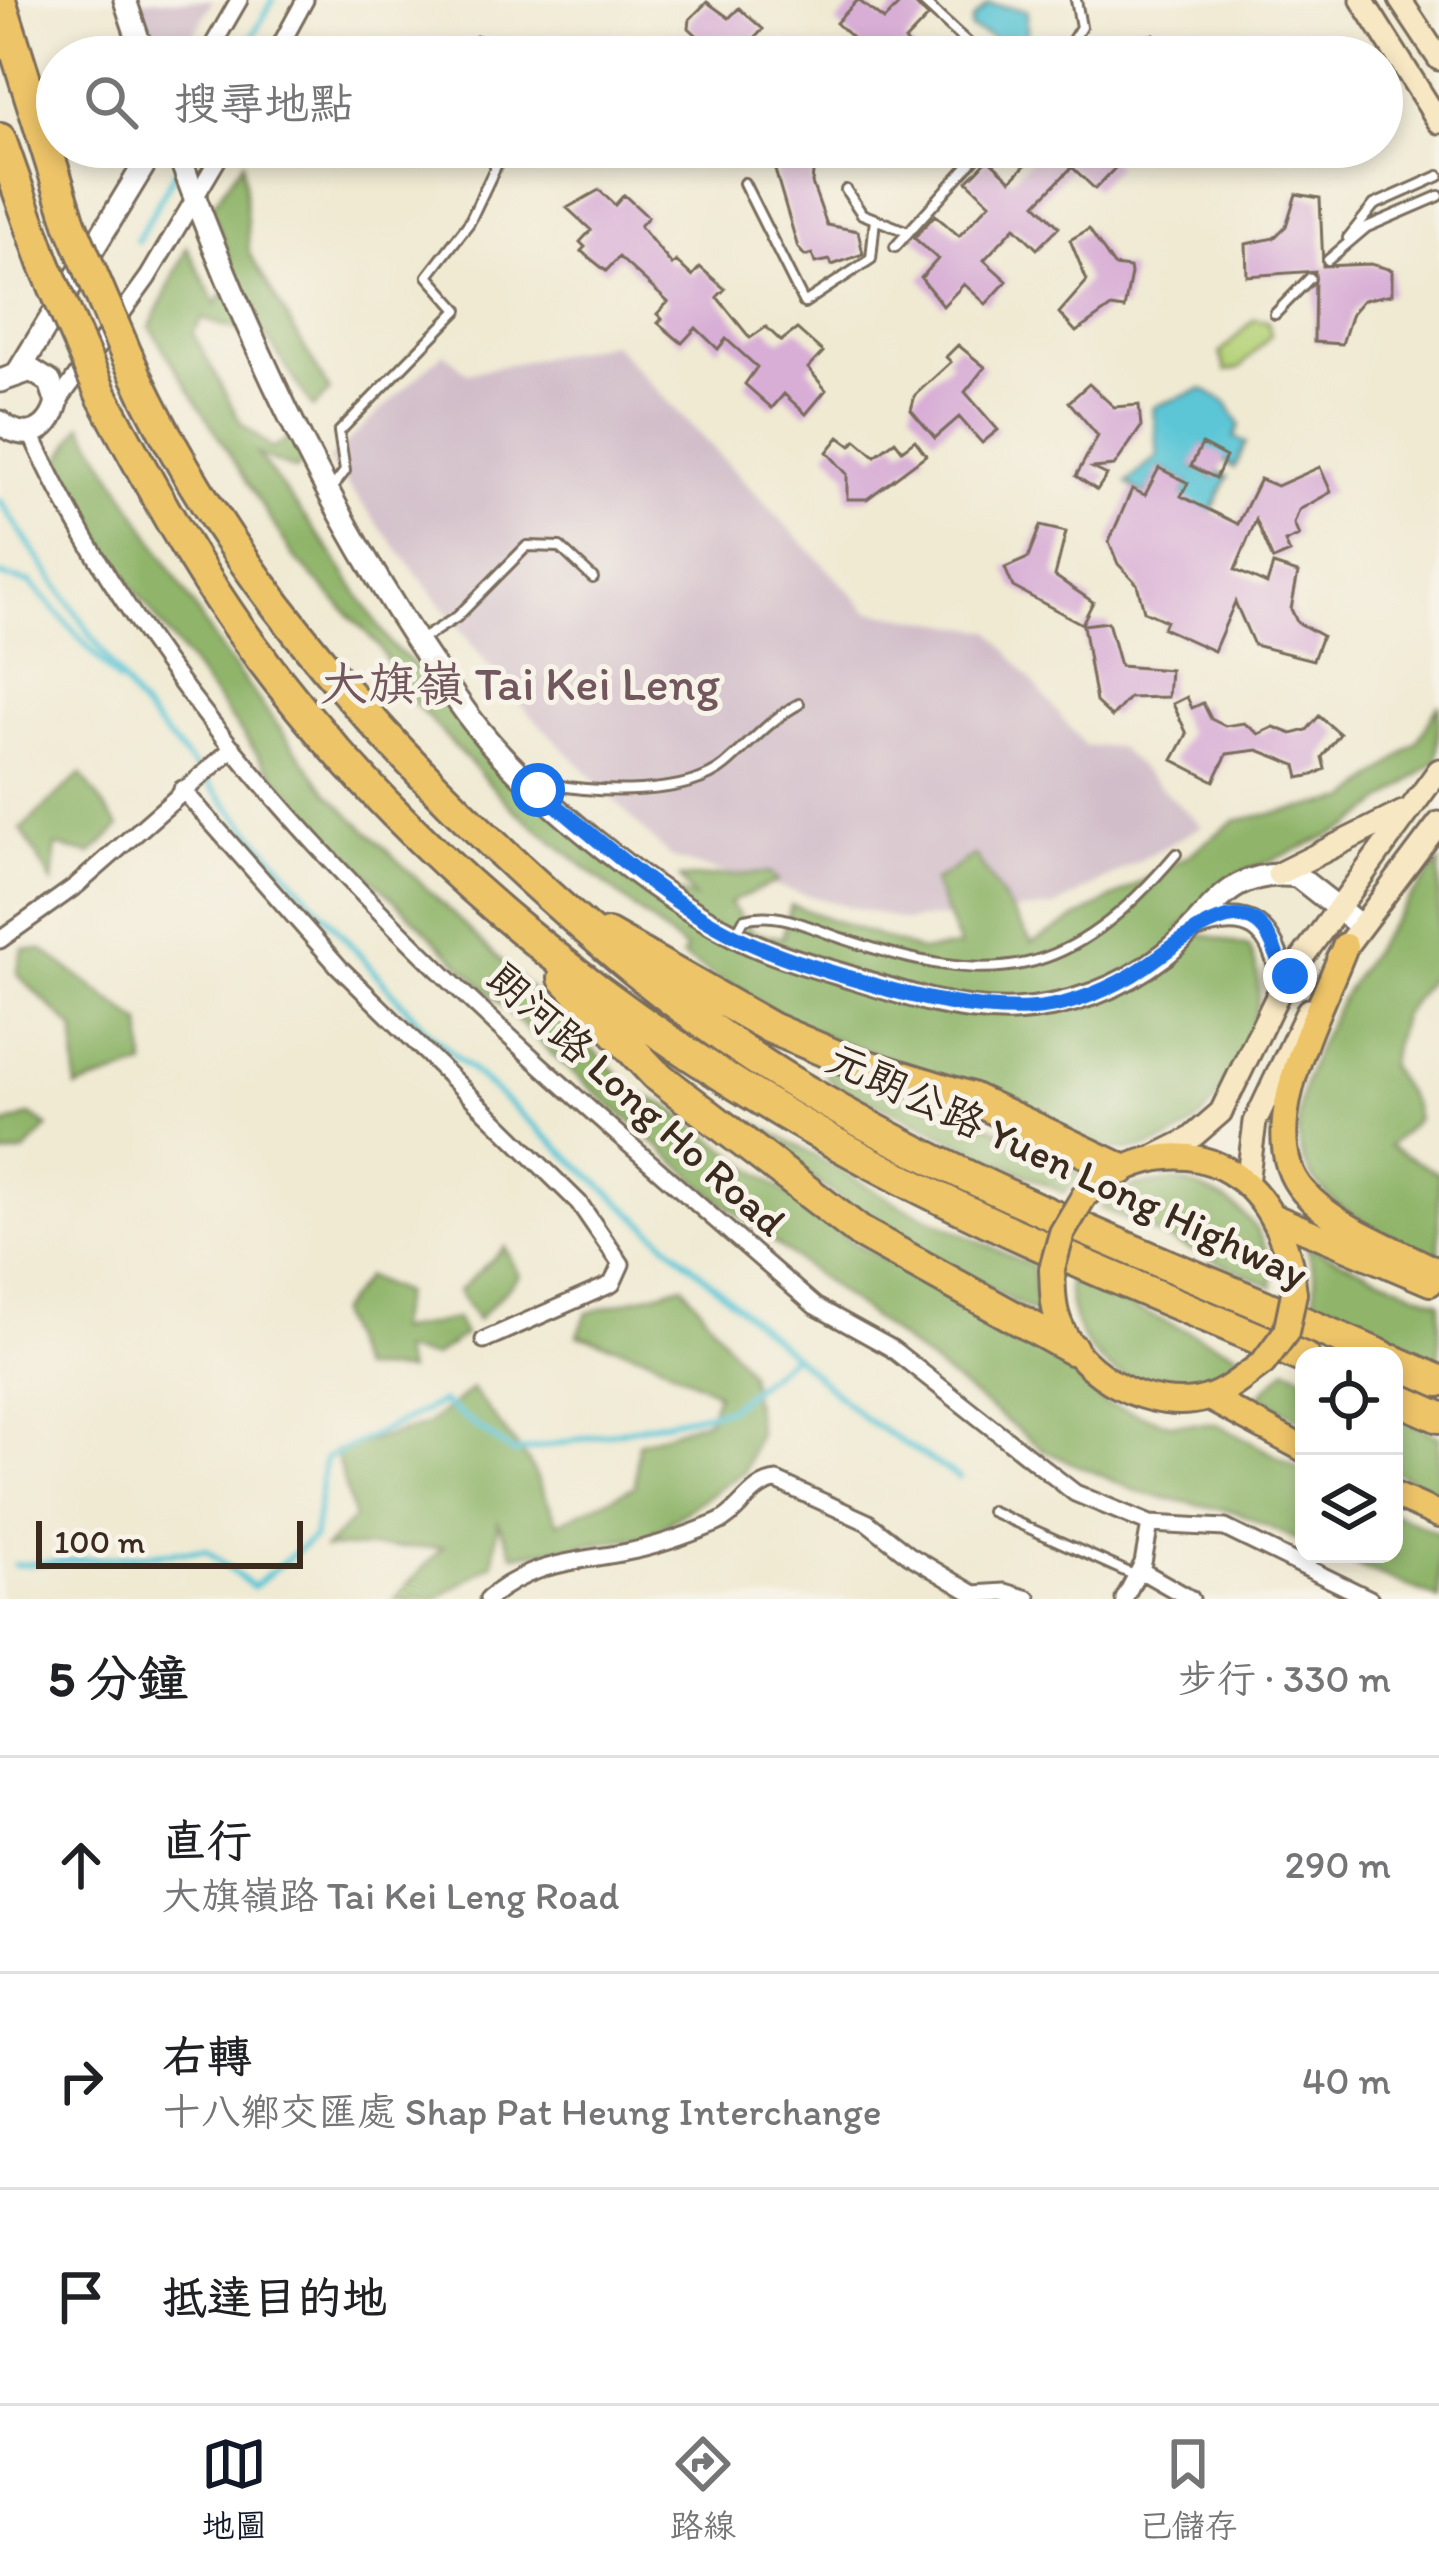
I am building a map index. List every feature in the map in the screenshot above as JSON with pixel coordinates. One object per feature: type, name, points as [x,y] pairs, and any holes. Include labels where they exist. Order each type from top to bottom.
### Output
[{"type":"highway","name":"元朗公路 Yuen Long Highway","points":[[0,0],[36,115]]},
{"type":"highway","name":"元朗公路 Yuen Long Highway","points":[[0,139],[44,263],[102,396],[194,560],[281,685],[370,788],[504,919],[711,1066],[869,1162],[1295,1354]]},
{"type":"highway","name":"元朗公路 Yuen Long Highway","points":[[53,168],[70,223],[127,356],[201,494],[314,653],[400,756],[567,911],[674,1005],[863,1123],[1361,1347]]},
{"type":"highway","points":[[567,911],[771,1028],[839,1057],[971,1098],[1130,1166]]},
{"type":"highway","points":[[504,919],[655,1074],[770,1165],[860,1232],[1072,1349]]},
{"type":"highway","points":[[1403,1365],[1439,1381]]},
{"type":"highway","points":[[1403,1401],[1439,1417]]},
{"type":"main road","points":[[1362,0],[1385,36]]},
{"type":"main road","points":[[1400,0],[1439,59]]},
{"type":"main road","points":[[1403,65],[1439,122]]},
{"type":"main road","points":[[1295,1444],[1209,1398],[1156,1400],[1128,1390],[1072,1349],[1054,1305],[1052,1269],[1062,1233],[1084,1196],[1130,1166],[1190,1138],[1221,1112],[1283,984],[1439,770]]},
{"type":"main road","points":[[1278,874],[1409,809]]},
{"type":"main road","points":[[1247,1183],[1249,1143],[1260,1109],[1351,935],[1439,823]]},
{"type":"main road","points":[[1351,935],[1283,1114],[1281,1147],[1303,1192],[1324,1209],[1439,1272]]},
{"type":"main road","points":[[1130,1166],[1187,1159],[1247,1183],[1277,1218],[1292,1260],[1294,1292],[1286,1333],[1263,1363],[1209,1398]]},
{"type":"main road","points":[[1277,1218],[1439,1287]]},
{"type":"main road","points":[[1403,1499],[1439,1515]]},
{"type":"street","points":[[124,0],[137,36]]},
{"type":"street","points":[[218,36],[239,0]]},
{"type":"street","points":[[285,36],[305,0]]},
{"type":"street","points":[[10,375],[142,168]]},
{"type":"street","points":[[183,168],[236,303],[328,493],[471,720],[538,790],[625,861],[735,936],[804,964],[915,997],[996,1010],[1045,1008],[1094,994],[1164,954],[1194,927],[1220,893],[1278,874],[1309,882],[1340,907],[1351,935]]},
{"type":"street","points":[[0,422],[16,434],[44,428],[212,168]]},
{"type":"street","points":[[10,375],[42,374],[57,403]]},
{"type":"street","name":"朗河路 Long Ho Road","points":[[31,434],[94,559],[230,750],[404,937],[815,1306],[891,1348],[1046,1474],[1150,1524],[1225,1528],[1370,1599]]},
{"type":"street","points":[[0,940],[77,885],[230,750]]},
{"type":"street","points":[[182,788],[339,967],[579,1203],[621,1264],[612,1284],[484,1340]]},
{"type":"street","points":[[1194,927],[1227,916],[1258,926],[1273,945],[1283,984]]},
{"type":"street","points":[[488,1599],[525,1572],[548,1564],[626,1552],[721,1522],[768,1481],[777,1481],[867,1522],[909,1556],[974,1594],[1005,1592],[1028,1599]]},
{"type":"street","points":[[1124,1599],[1139,1573],[1150,1524]]},
{"type":"street","points":[[1139,1573],[1191,1599]]},
{"type":"lane","points":[[921,0],[960,36]]},
{"type":"lane","points":[[1075,36],[1081,27],[1076,0]]},
{"type":"lane","points":[[328,493],[346,470],[339,432],[458,310],[428,276],[469,223],[496,168]]},
{"type":"lane","points":[[895,247],[966,168]]},
{"type":"lane","points":[[1328,260],[1374,205],[1439,176]]},
{"type":"lane","points":[[744,183],[804,303],[871,259],[875,219]]},
{"type":"lane","points":[[846,190],[862,214],[908,232]]},
{"type":"lane","points":[[1347,240],[1439,196]]},
{"type":"lane","points":[[1275,314],[1310,278]]},
{"type":"lane","points":[[420,641],[458,617],[527,546],[560,547],[593,578]]},
{"type":"lane","points":[[538,790],[549,784],[629,793],[721,769],[772,718],[799,704]]},
{"type":"lane","points":[[735,936],[744,919],[770,913],[907,960],[968,968],[1035,962],[1090,940],[1138,899],[1176,854]]},
{"type":"lane","points":[[992,1511],[1139,1573]]},
{"type":"shaded area","points":[[138,0],[212,0],[194,36],[150,36]]},
{"type":"shaded area","points":[[612,343],[868,611],[991,631],[1085,746],[1118,747],[1202,826],[1055,907],[905,921],[672,859],[513,697],[328,460],[444,352],[467,373]]},
{"type":"green space","points":[[243,168],[249,253],[330,391],[313,408],[268,339],[202,319],[193,333],[241,423],[272,449],[297,432],[314,451],[295,470],[257,454],[331,552],[391,645],[437,684],[484,759],[638,880],[694,898],[680,878],[770,873],[778,881],[729,903],[753,932],[782,938],[791,905],[920,951],[960,947],[933,882],[975,855],[1032,943],[1189,855],[1234,821],[1350,799],[1417,742],[1439,704],[1437,760],[1350,827],[1221,882],[1180,928],[1249,947],[1258,978],[1247,1037],[1226,1085],[1205,1114],[1161,1143],[1109,1149],[1081,1140],[1017,1103],[807,1028],[682,956],[686,950],[512,808],[407,695],[378,645],[294,557],[150,327],[187,247],[216,304],[235,276],[211,207]]},
{"type":"green space","points":[[1254,319],[1268,321],[1271,335],[1240,368],[1226,371],[1220,354]]},
{"type":"green space","points":[[82,425],[220,649],[329,794],[639,1094],[668,1106],[851,1241],[1052,1354],[1104,1403],[1170,1424],[1217,1424],[1295,1466],[1295,1539],[1236,1512],[1141,1493],[1045,1451],[726,1205],[553,1055],[324,831],[265,764],[112,559],[60,460]]},
{"type":"green space","points":[[81,774],[119,827],[91,854],[56,846],[52,882],[21,829]]},
{"type":"green space","points":[[1439,863],[1439,965],[1402,1016],[1389,1066],[1413,1103],[1417,1119],[1389,1146],[1439,1174],[1439,1262],[1373,1227],[1315,1181],[1300,1146],[1300,1105],[1312,1061],[1333,1015],[1388,928]]},
{"type":"green space","points":[[23,949],[43,950],[142,1024],[145,1066],[76,1088],[75,1030],[17,974]]},
{"type":"green space","points":[[820,1064],[998,1129],[1082,1174],[1064,1193],[830,1081]]},
{"type":"green space","points":[[31,1115],[48,1127],[24,1152],[0,1156],[0,1126]]},
{"type":"green space","points":[[757,1123],[900,1205],[1032,1266],[1038,1315],[881,1229],[738,1124]]},
{"type":"green space","points":[[1173,1181],[1213,1193],[1244,1215],[1265,1246],[1273,1287],[1100,1208],[1134,1186]]},
{"type":"green space","points":[[1307,1246],[1439,1302],[1439,1360],[1315,1304],[1315,1276]]},
{"type":"green space","points":[[505,1247],[519,1276],[477,1320],[458,1291]]},
{"type":"green space","points":[[366,1277],[403,1293],[395,1331],[456,1319],[464,1335],[433,1357],[400,1351],[407,1371],[359,1370],[337,1313]]},
{"type":"green space","points":[[1068,1280],[1245,1356],[1216,1374],[1186,1384],[1156,1385],[1129,1379],[1105,1365],[1086,1343],[1073,1315]]},
{"type":"green space","points":[[683,1285],[749,1373],[758,1432],[744,1472],[648,1536],[514,1555],[498,1522],[493,1564],[436,1599],[394,1599],[443,1547],[325,1548],[354,1518],[335,1451],[427,1425],[472,1389],[529,1462],[558,1523],[635,1486],[638,1443],[709,1419],[717,1393],[647,1356],[578,1335],[587,1313]]},
{"type":"green space","points":[[1287,1368],[1295,1371],[1295,1417],[1259,1396]]},
{"type":"green space","points":[[1403,1420],[1439,1436],[1439,1492],[1403,1475]]},
{"type":"green space","points":[[1403,1517],[1439,1534],[1439,1599],[1351,1563],[1403,1563]]},
{"type":"water","points":[[988,4],[1027,10],[1027,36],[989,36],[971,29],[972,20]]},
{"type":"water","points":[[1203,389],[1227,403],[1240,425],[1234,437],[1246,443],[1234,468],[1203,445],[1192,466],[1215,478],[1218,472],[1228,477],[1207,520],[1181,496],[1188,483],[1160,468],[1145,495],[1127,483],[1158,456],[1153,407]]},
{"type":"building","points":[[858,0],[884,20],[903,0],[911,0],[928,17],[910,36],[850,36],[836,23]]},
{"type":"building","points":[[707,2],[729,18],[739,8],[763,29],[757,36],[698,36],[689,28],[690,19]]},
{"type":"building","points":[[813,168],[812,183],[827,225],[858,231],[863,254],[832,265],[830,260],[815,263],[812,254],[805,256],[798,248],[775,170]]},
{"type":"building","points":[[979,168],[998,168],[1011,180],[1023,168],[1071,168],[1036,204],[1059,227],[1037,249],[1015,227],[984,260],[1007,281],[986,304],[964,284],[943,306],[921,278],[938,259],[914,238],[935,215],[959,236],[990,203],[967,181]]},
{"type":"building","points":[[1073,168],[1115,168],[1095,189]]},
{"type":"building","points":[[599,190],[615,205],[624,195],[648,217],[640,226],[672,265],[676,261],[692,276],[700,267],[725,289],[717,297],[750,338],[766,327],[781,341],[797,329],[823,352],[808,368],[826,390],[806,414],[784,394],[772,408],[745,384],[757,367],[726,339],[718,349],[696,328],[682,343],[677,339],[658,323],[662,319],[657,314],[668,302],[619,257],[606,271],[581,251],[585,247],[580,242],[591,230],[567,208]]},
{"type":"building","points":[[1296,194],[1320,198],[1323,266],[1371,264],[1392,270],[1392,294],[1363,300],[1352,313],[1342,344],[1314,342],[1315,271],[1247,276],[1246,244],[1274,238],[1286,226]]},
{"type":"building","points":[[1089,229],[1114,266],[1130,268],[1131,274],[1124,309],[1111,307],[1076,332],[1059,313],[1087,281],[1070,240]]},
{"type":"building","points":[[958,345],[985,367],[965,392],[998,430],[982,443],[959,417],[935,438],[911,410],[915,395],[951,362],[946,357]]},
{"type":"building","points":[[1089,384],[1114,407],[1139,405],[1141,427],[1114,466],[1093,468],[1107,475],[1097,490],[1076,476],[1098,436],[1069,402]]},
{"type":"building","points":[[839,437],[851,446],[856,440],[875,456],[895,441],[902,450],[915,440],[926,455],[867,499],[847,499],[847,474],[827,452]]},
{"type":"building","points":[[1202,444],[1226,457],[1216,478],[1191,466]]},
{"type":"building","points":[[1320,467],[1331,492],[1299,510],[1294,524],[1299,536],[1285,542],[1290,553],[1273,560],[1256,520],[1235,570],[1267,584],[1273,565],[1298,573],[1291,609],[1297,622],[1322,636],[1313,660],[1254,645],[1235,602],[1214,651],[1163,628],[1166,621],[1144,611],[1137,584],[1118,564],[1109,542],[1132,489],[1145,495],[1159,468],[1188,483],[1181,496],[1238,524],[1260,479],[1277,486]]},
{"type":"building","points":[[1040,526],[1066,532],[1055,576],[1093,602],[1082,624],[1013,587],[1005,568],[1028,558]]},
{"type":"building","points":[[1108,622],[1120,666],[1170,670],[1168,697],[1129,698],[1112,717],[1096,702],[1083,625]]},
{"type":"building","points":[[1187,697],[1192,708],[1203,703],[1211,719],[1225,726],[1244,723],[1259,734],[1274,727],[1292,734],[1307,730],[1319,716],[1340,734],[1322,757],[1325,769],[1313,775],[1299,778],[1296,765],[1258,750],[1227,754],[1214,781],[1173,760],[1187,734],[1173,704]]},
{"type":"waterway","points":[[253,36],[273,0]]},
{"type":"waterway","points":[[137,241],[176,171]]},
{"type":"waterway","points":[[0,501],[136,701],[426,1030],[865,1419],[959,1478]]},
{"type":"waterway","points":[[0,575],[31,583],[119,682]]},
{"type":"waterway","points":[[15,1565],[206,1550],[253,1587],[314,1537],[325,1459],[442,1402],[514,1453],[728,1409],[793,1355]]},
{"type":"district","name":"大旗嶺 Tai Kei Leng","points":[[520,683]]},
{"type":"route","points":[[538,790],[625,861],[735,936],[804,964],[915,997],[996,1010],[1045,1008],[1094,994],[1129,977],[1194,927],[1227,916],[1258,926],[1273,945],[1283,984],[1290,976]]}]
